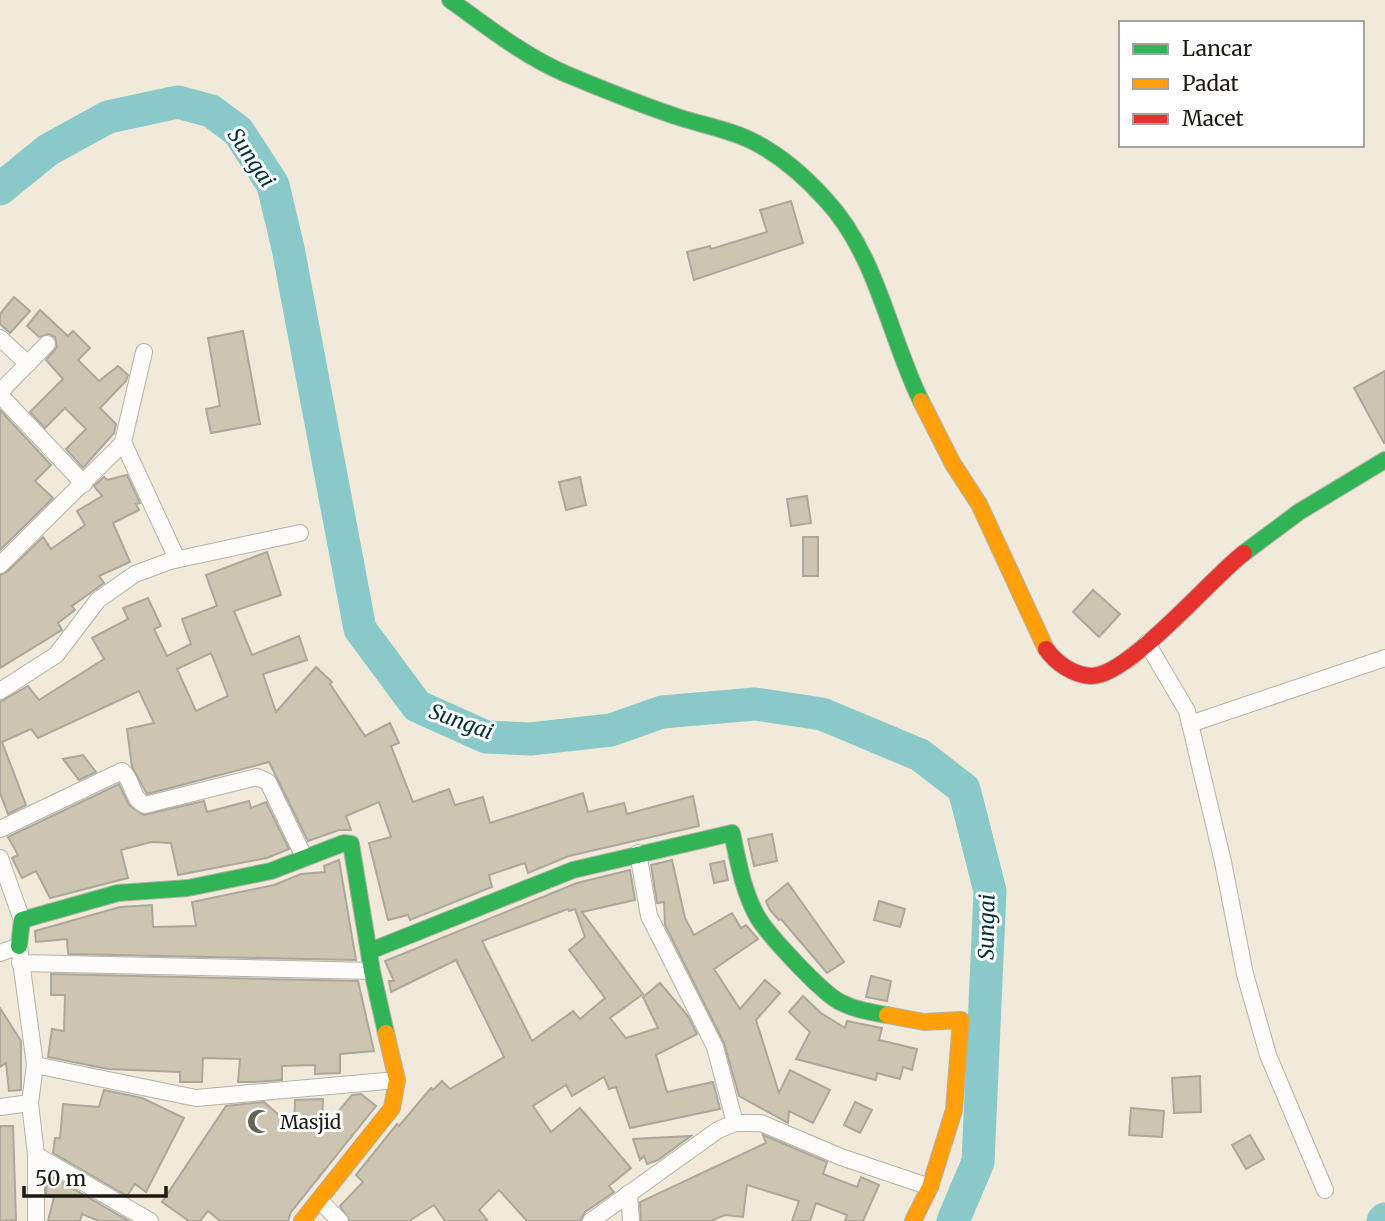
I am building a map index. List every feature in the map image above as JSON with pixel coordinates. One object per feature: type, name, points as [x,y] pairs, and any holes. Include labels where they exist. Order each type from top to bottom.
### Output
[{"type":"main road","points":[[450,0],[524,53],[564,74],[659,111],[755,142],[780,159],[827,201],[852,238],[886,306],[907,372],[953,464],[979,504],[1008,562],[1041,642],[1053,659],[1064,667],[1092,676],[1126,663],[1231,563],[1299,512],[1385,460]]},
{"type":"main road","points":[[370,951],[573,870],[732,833],[744,886],[758,918],[820,988],[837,1001],[865,1011],[924,1022],[961,1020],[954,1110],[930,1187],[913,1221]]},
{"type":"main road","points":[[19,946],[22,920],[118,893],[188,888],[271,871],[344,843],[351,844],[372,971],[397,1080],[392,1108],[302,1221]]},
{"type":"street","points":[[0,338],[28,364]]},
{"type":"street","points":[[47,344],[0,393],[84,484]]},
{"type":"street","points":[[0,565],[84,484],[123,442],[144,352]]},
{"type":"street","points":[[123,442],[177,559]]},
{"type":"street","points":[[0,691],[57,655],[98,600],[118,584],[148,568],[177,559],[300,533]]},
{"type":"street","points":[[1147,643],[1180,696],[1190,724],[1223,862],[1245,974],[1268,1055],[1325,1190]]},
{"type":"street","points":[[1190,724],[1385,658]]},
{"type":"street","points":[[0,829],[122,771],[126,774],[136,800],[145,806],[257,777],[268,782],[304,857]]},
{"type":"street","points":[[638,853],[649,916],[715,1048],[735,1123]]},
{"type":"street","points":[[0,858],[22,920]]},
{"type":"street","points":[[0,953],[19,946],[35,1065],[30,1103],[36,1155],[36,1221]]},
{"type":"street","points":[[20,963],[372,971]]},
{"type":"street","points":[[35,1065],[196,1098],[397,1080]]},
{"type":"street","points":[[0,1107],[30,1103]]},
{"type":"street","points":[[591,1221],[718,1130],[735,1123],[761,1123],[841,1157],[930,1187]]},
{"type":"street","points":[[36,1155],[150,1221]]},
{"type":"street","points":[[629,1193],[631,1221]]},
{"type":"street","points":[[319,1200],[340,1221]]},
{"type":"building","points":[[791,201],[803,243],[694,280],[687,252],[710,246],[711,249],[767,232],[760,210]]},
{"type":"building","points":[[14,297],[30,311],[10,333],[0,324],[0,314]]},
{"type":"building","points":[[40,310],[68,336],[73,331],[90,348],[78,360],[99,381],[118,366],[128,375],[126,381],[100,408],[116,424],[114,433],[83,468],[66,449],[86,429],[65,408],[45,428],[30,412],[63,379],[46,360],[57,347],[55,337],[49,334],[39,337],[27,326]]},
{"type":"building","points":[[243,331],[260,424],[211,433],[206,409],[220,406],[208,338]]},
{"type":"building","points":[[1385,371],[1385,443],[1384,443],[1354,388]]},
{"type":"building","points":[[0,410],[51,465],[35,481],[53,498],[0,550]]},
{"type":"building","points":[[127,475],[140,503],[136,504],[139,510],[113,523],[130,562],[99,576],[104,583],[72,606],[75,610],[58,623],[62,630],[0,668],[0,575],[7,572],[43,537],[51,549],[85,525],[77,511],[102,496],[94,486],[104,477],[107,480]]},
{"type":"building","points":[[580,477],[586,505],[566,510],[559,482]]},
{"type":"building","points":[[807,496],[811,523],[791,526],[787,499]]},
{"type":"building","points":[[803,537],[818,537],[818,576],[803,576]]},
{"type":"building","points":[[267,552],[281,595],[234,611],[252,655],[299,636],[307,660],[263,674],[276,712],[316,667],[332,682],[330,684],[365,736],[390,723],[399,743],[391,746],[413,802],[449,789],[455,805],[483,797],[490,823],[583,793],[588,812],[624,803],[627,814],[693,796],[699,826],[569,856],[528,873],[525,863],[489,875],[492,887],[410,920],[408,915],[388,920],[369,843],[391,837],[379,802],[346,816],[351,830],[339,830],[308,841],[269,762],[147,794],[132,767],[127,729],[154,723],[139,691],[38,738],[31,729],[2,742],[26,805],[8,814],[0,793],[0,702],[28,686],[39,700],[104,659],[92,638],[128,619],[123,608],[148,598],[161,626],[154,629],[167,656],[191,644],[182,619],[217,606],[206,575]],"holes":[[[211,653],[228,696],[196,711],[177,669]]]},
{"type":"building","points":[[1093,590],[1120,614],[1099,637],[1073,612]]},
{"type":"building","points":[[83,755],[96,772],[79,780],[63,759]]},
{"type":"building","points":[[119,784],[129,805],[144,815],[204,801],[207,812],[249,801],[251,808],[266,802],[289,849],[267,858],[178,875],[171,843],[151,842],[121,850],[128,878],[50,898],[36,871],[22,878],[12,858],[18,855],[8,837]]},
{"type":"building","points":[[772,834],[777,861],[754,866],[748,839]]},
{"type":"building","points":[[339,860],[356,960],[68,954],[67,939],[36,942],[35,931],[120,907],[152,905],[153,927],[196,926],[192,902],[274,885],[301,874],[325,872],[324,866]]},
{"type":"building","points":[[672,860],[685,918],[694,935],[732,913],[741,928],[746,925],[758,939],[714,969],[740,1009],[765,980],[780,993],[756,1020],[779,1093],[790,1070],[830,1090],[813,1123],[789,1111],[788,1123],[739,1096],[724,1043],[665,925],[664,902],[657,903],[651,865]]},
{"type":"building","points":[[724,861],[728,880],[714,883],[710,864]]},
{"type":"building","points":[[630,870],[635,900],[582,912],[643,994],[610,1018],[626,1038],[658,1028],[643,997],[660,983],[688,1016],[697,1034],[656,1055],[667,1092],[713,1082],[720,1109],[630,1128],[616,1087],[609,1089],[604,1077],[572,1096],[566,1085],[533,1106],[551,1132],[580,1108],[631,1168],[609,1186],[614,1192],[585,1212],[580,1221],[527,1221],[499,1190],[479,1210],[488,1221],[445,1221],[434,1205],[409,1221],[350,1221],[340,1206],[363,1182],[356,1175],[397,1124],[399,1126],[431,1088],[433,1090],[442,1081],[450,1089],[504,1057],[456,960],[391,992],[389,981],[394,981],[385,961],[577,883]],"holes":[[[568,909],[575,909],[585,937],[569,950],[605,998],[580,1019],[573,1011],[532,1041],[482,941]]]},
{"type":"building","points":[[788,883],[844,962],[827,973],[781,919],[770,910],[766,901]]},
{"type":"building","points":[[879,901],[905,909],[900,927],[874,920]]},
{"type":"building","points":[[51,974],[358,981],[374,1051],[340,1054],[340,1073],[315,1074],[315,1065],[282,1066],[282,1080],[255,1082],[238,1082],[240,1059],[203,1058],[202,1082],[180,1082],[180,1072],[108,1069],[48,1057],[52,1029],[64,1031],[65,995],[51,995]]},
{"type":"building","points":[[871,976],[891,981],[887,1001],[866,997]]},
{"type":"building","points":[[803,996],[821,1013],[845,1028],[847,1021],[882,1028],[879,1040],[917,1049],[912,1070],[903,1067],[900,1079],[877,1073],[876,1080],[796,1059],[810,1032],[789,1012]]},
{"type":"building","points":[[0,1008],[21,1041],[21,1090],[9,1091],[6,1063],[0,1067]]},
{"type":"building","points":[[1200,1076],[1201,1112],[1174,1113],[1172,1078]]},
{"type":"building","points":[[104,1090],[142,1098],[184,1118],[146,1192],[135,1184],[127,1196],[53,1153],[55,1138],[60,1138],[63,1104],[99,1107]]},
{"type":"building","points":[[361,1094],[376,1106],[291,1212],[288,1221],[220,1221],[208,1211],[200,1221],[189,1221],[162,1202],[226,1106],[264,1102],[294,1128],[295,1100],[323,1099],[322,1131],[352,1095]]},
{"type":"building","points":[[855,1102],[872,1110],[860,1133],[844,1125]]},
{"type":"building","points":[[1131,1108],[1164,1111],[1162,1137],[1129,1135]]},
{"type":"building","points":[[0,1126],[13,1126],[16,1220],[0,1221]]},
{"type":"building","points":[[763,1135],[827,1162],[823,1174],[857,1187],[861,1177],[879,1185],[863,1221],[845,1221],[847,1215],[816,1203],[810,1221],[792,1221],[799,1201],[747,1185],[743,1217],[725,1215],[711,1221],[641,1221],[640,1202],[766,1143]]},
{"type":"building","points":[[1250,1135],[1264,1159],[1246,1169],[1232,1145]]},
{"type":"building","points":[[691,1136],[658,1160],[647,1164],[644,1156],[640,1160],[633,1139]]},
{"type":"building","points":[[46,1173],[129,1221],[99,1221],[82,1214],[80,1221],[48,1221],[54,1197],[46,1196]]},
{"type":"waterway","name":"Sungai","points":[[0,189],[48,150],[108,117],[178,102],[211,111],[238,131],[273,185],[288,248],[360,629],[417,706],[486,737],[530,739],[611,730],[662,712],[755,704],[822,714],[920,755],[964,789],[990,891],[978,1162],[953,1221]]},
{"type":"traffic: fast","points":[[450,0],[506,40],[551,67],[648,106],[747,138],[793,168],[826,200],[858,245],[921,401]]},
{"type":"traffic: fast","points":[[1244,553],[1299,512],[1385,460]]},
{"type":"traffic: fast","points":[[370,951],[573,870],[732,833],[748,896],[757,916],[772,936],[808,976],[840,1002],[887,1015]]},
{"type":"traffic: fast","points":[[19,946],[22,920],[118,893],[188,888],[271,871],[344,843],[351,844],[372,971],[386,1033]]},
{"type":"traffic: slow","points":[[921,401],[953,464],[979,504],[1046,649]]},
{"type":"traffic: slow","points":[[887,1015],[924,1022],[961,1020],[954,1110],[930,1187],[913,1221]]},
{"type":"traffic: slow","points":[[302,1221],[392,1108],[397,1080],[386,1033]]},
{"type":"traffic: jam","points":[[1046,649],[1071,671],[1091,676],[1107,672],[1147,644],[1244,553]]},
{"type":"place","name":"Masjid","points":[[260,1122]]}]
